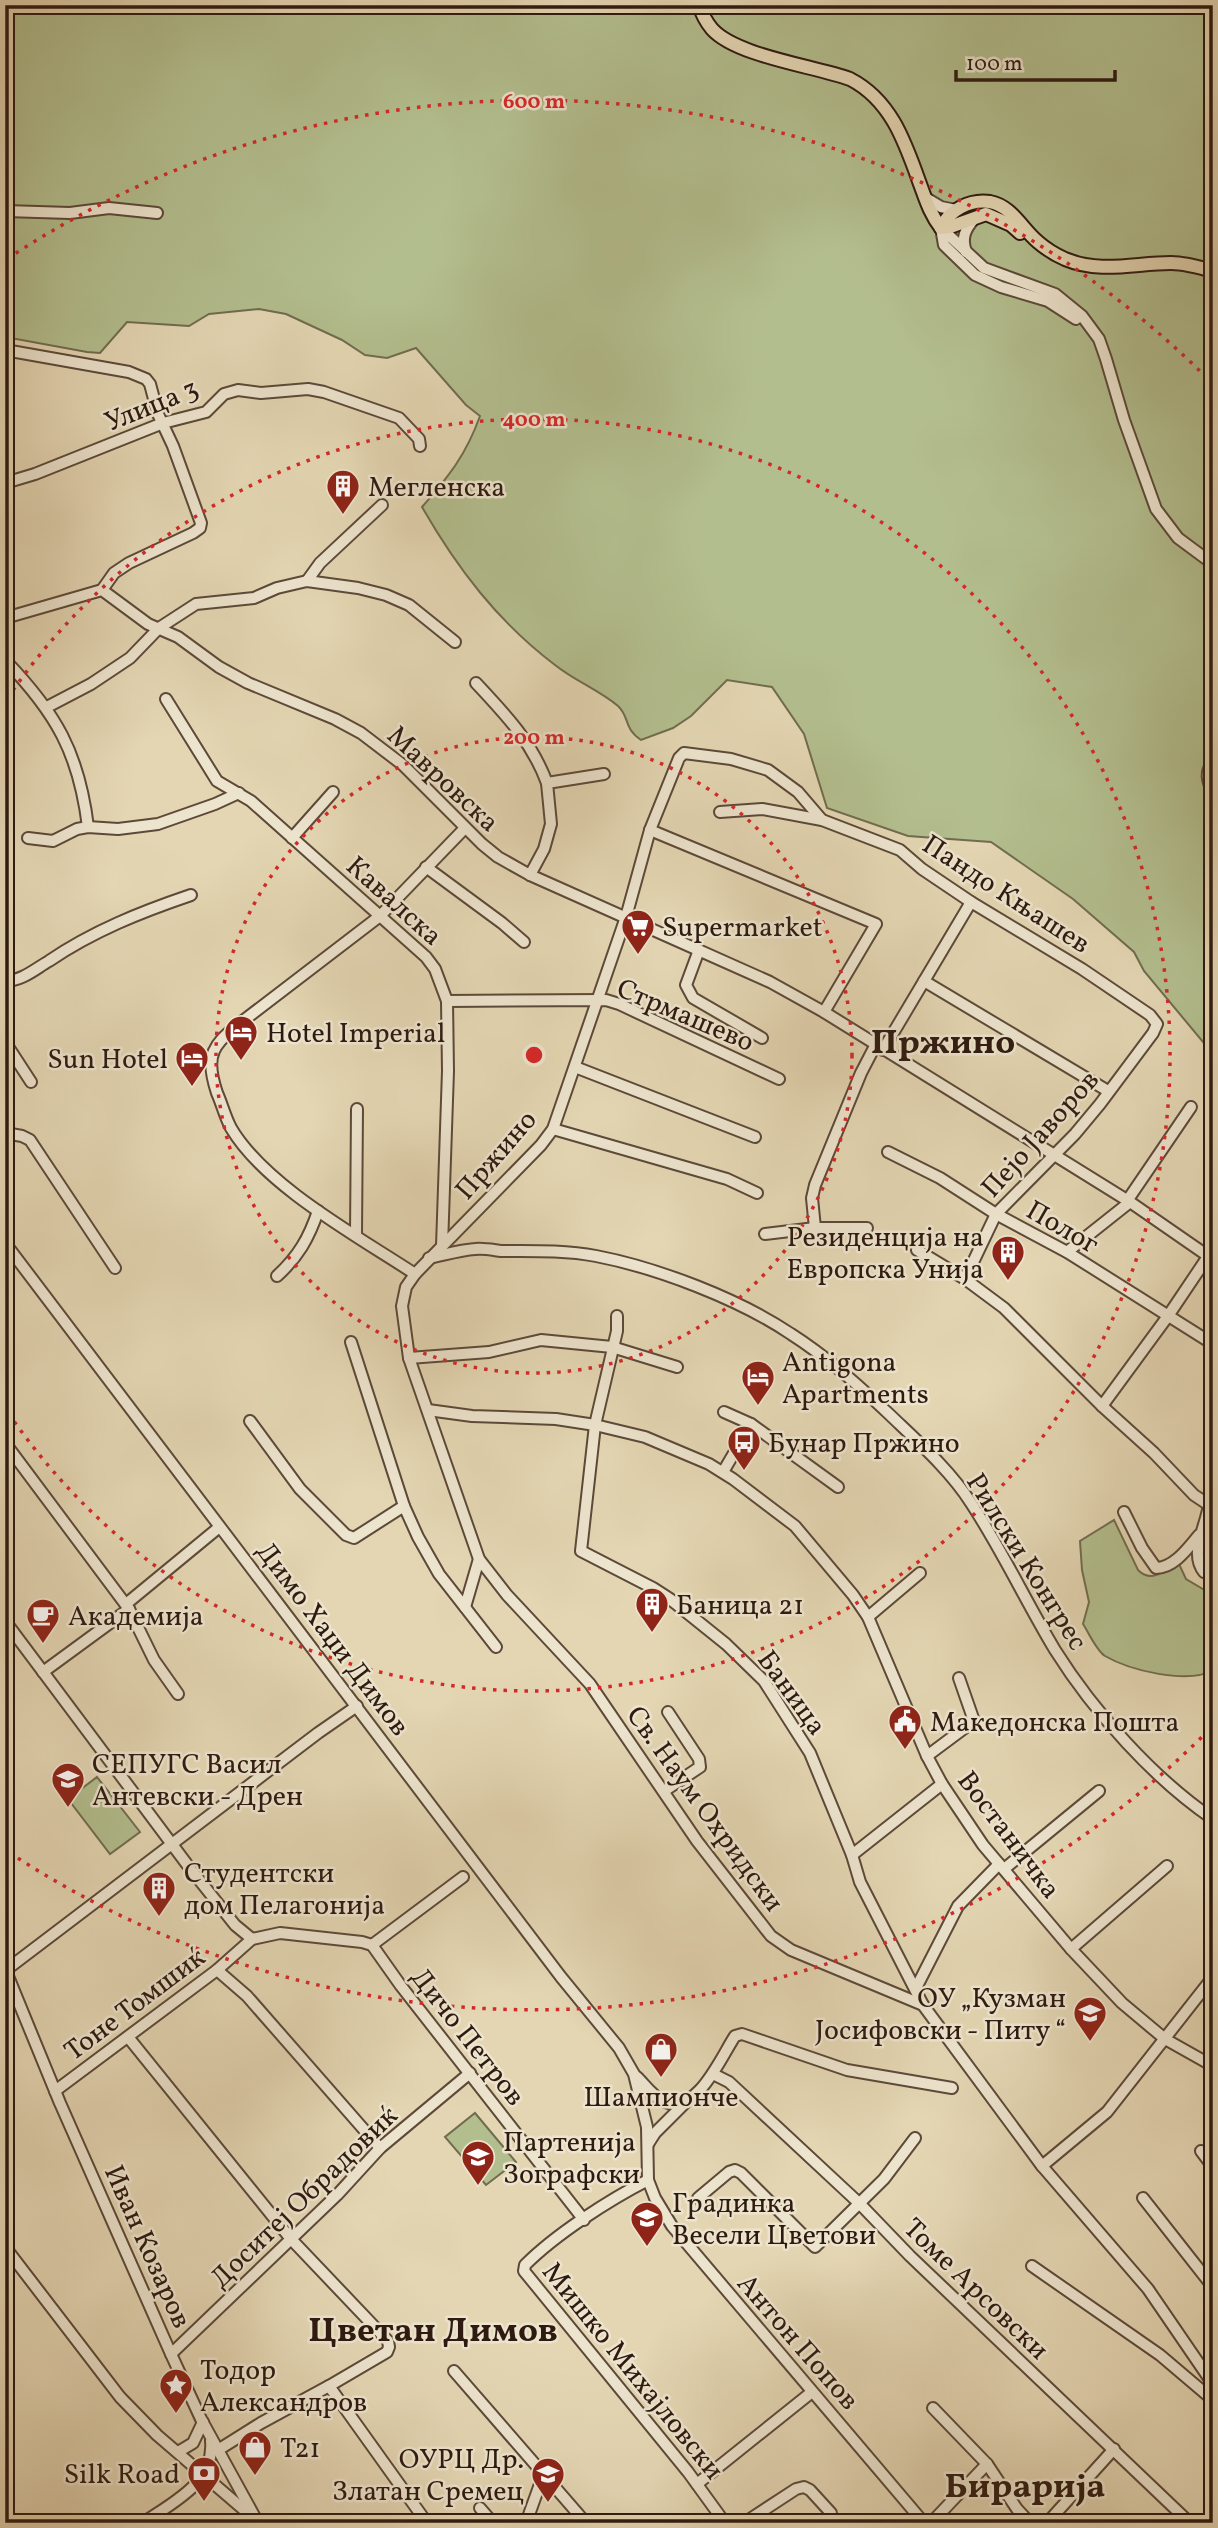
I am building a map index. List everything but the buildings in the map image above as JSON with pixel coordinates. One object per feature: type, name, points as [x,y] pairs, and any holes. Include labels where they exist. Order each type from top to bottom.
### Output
[{"type":"main road","points":[[699,5],[712,30],[726,41],[823,70],[864,86],[891,115],[911,158],[931,214],[941,228]]},
{"type":"main road","points":[[941,228],[956,210],[980,202],[1000,205],[1047,249],[1082,264],[1103,268],[1172,263],[1213,271]]},
{"type":"main road","points":[[941,228],[986,214],[1011,225],[1043,254],[1083,271],[1120,273],[1192,265]]},
{"type":"street","points":[[926,198],[941,207],[956,210]]},
{"type":"street","points":[[5,211],[70,213],[109,208],[157,213]]},
{"type":"street","points":[[966,252],[963,245],[964,232],[975,218]]},
{"type":"street","points":[[941,228],[990,272],[1044,289],[1073,307],[1082,316],[1099,339],[1124,420],[1151,497],[1162,519],[1178,538],[1213,564]]},
{"type":"street","points":[[941,228],[944,245],[975,275],[1048,301],[1077,321],[1095,345],[1113,383]]},
{"type":"street","points":[[5,350],[139,375],[150,384],[201,523],[200,528],[114,573],[102,590],[5,618]]},
{"type":"street","name":"Улица 3","points":[[5,483],[163,424],[206,412],[229,392],[238,390],[261,393],[308,388],[399,418],[419,439],[420,446]]},
{"type":"street","points":[[307,581],[320,563],[382,505]]},
{"type":"street","points":[[47,708],[91,684],[130,658],[159,628],[196,604],[254,598],[277,588],[307,581],[386,595],[409,605],[455,642]]},
{"type":"street","name":"Мавровска","points":[[102,590],[148,624],[178,637],[219,667],[248,683],[335,719],[361,733],[412,774],[498,858],[530,875],[770,982],[824,1012],[1210,1252]]},
{"type":"street","points":[[5,660],[47,708],[72,752],[85,797],[88,827]]},
{"type":"street","points":[[477,683],[529,744],[547,783],[551,824],[544,849],[530,875]]},
{"type":"street","name":"Кавалска","points":[[166,699],[213,777],[239,793],[292,838],[435,969],[446,1000],[448,1071],[442,1246]]},
{"type":"street","name":"Пандо Књашев","points":[[684,753],[731,758],[768,770],[799,792],[822,820]]},
{"type":"street","name":"Пржино","points":[[428,1410],[409,1359],[402,1306],[406,1287],[428,1258],[541,1145],[553,1129],[625,917],[650,830],[679,758],[684,753]]},
{"type":"street","points":[[1213,762],[1208,768],[1207,776],[1213,792]]},
{"type":"street","points":[[547,783],[604,774]]},
{"type":"street","points":[[292,838],[333,792]]},
{"type":"street","points":[[29,838],[53,841],[77,829],[88,827],[118,829],[158,824],[239,793]]},
{"type":"street","name":"Пандо Књашев","points":[[720,812],[762,809],[822,820],[901,850],[922,869],[1082,969],[1150,1015],[1157,1024]]},
{"type":"street","points":[[415,1274],[318,1211],[277,1178],[236,1135],[215,1087],[212,1054],[222,1039],[235,1027],[380,916],[465,828]]},
{"type":"street","points":[[650,830],[876,924],[824,1012]]},
{"type":"street","points":[[426,867],[524,942]]},
{"type":"street","points":[[5,981],[20,978],[80,941],[128,917],[191,895]]},
{"type":"street","points":[[815,1228],[812,1199],[815,1185],[862,1073],[924,981],[971,902]]},
{"type":"street","points":[[699,950],[686,985],[693,998],[762,1038]]},
{"type":"street","points":[[924,981],[1108,1091]]},
{"type":"street","name":"Стрмашево","points":[[446,1000],[598,1000],[619,1004],[779,1079]]},
{"type":"street","name":"Пејо Јаворов","points":[[965,1279],[996,1214],[1100,1104],[1157,1024]]},
{"type":"street","points":[[5,1042],[31,1082]]},
{"type":"street","points":[[575,1067],[755,1137]]},
{"type":"street","points":[[1067,1252],[1128,1201],[1191,1107]]},
{"type":"street","points":[[356,1235],[357,1109]]},
{"type":"street","points":[[553,1129],[727,1179],[757,1193]]},
{"type":"street","points":[[5,1133],[30,1140],[115,1268]]},
{"type":"street","name":"Полог","points":[[888,1152],[940,1178],[996,1214],[1067,1252],[1213,1345]]},
{"type":"street","points":[[277,1276],[300,1253],[318,1211]]},
{"type":"street","points":[[765,1234],[815,1228],[867,1228]]},
{"type":"street","points":[[454,1234],[476,1249]]},
{"type":"street","name":"Димо Хаџи Димов","points":[[5,1243],[627,2060]]},
{"type":"street","name":"Рилски Конгрес","points":[[428,1258],[476,1249],[594,1255],[631,1264],[741,1305],[820,1353],[847,1375],[954,1480],[970,1501],[1069,1671],[1101,1712],[1155,1770],[1194,1806],[1213,1819]]},
{"type":"street","points":[[917,1250],[965,1279],[1004,1308],[1194,1495],[1211,1503],[1199,1535],[1179,1557],[1161,1569],[1156,1568],[1142,1548],[1124,1512]]},
{"type":"street","points":[[1102,1406],[1168,1316],[1210,1252]]},
{"type":"street","points":[[595,1425],[617,1331],[617,1316]]},
{"type":"street","points":[[409,1359],[489,1352],[541,1340],[612,1347],[677,1367]]},
{"type":"street","points":[[351,1342],[404,1506],[428,1558],[496,1647]]},
{"type":"street","name":"Востаничка","points":[[428,1410],[472,1416],[556,1419],[595,1425],[658,1442],[723,1472],[795,1526],[868,1617],[927,1756],[942,1784],[983,1845],[1071,1949],[1122,2003],[1165,2039],[1213,2066]]},
{"type":"street","name":"Св. Наум Охридски","points":[[428,1410],[479,1559],[507,1595],[590,1684],[708,1856],[771,1936],[791,1950],[923,2005]]},
{"type":"street","points":[[723,1412],[751,1424],[838,1488]]},
{"type":"street","points":[[250,1421],[300,1489],[346,1535],[354,1538],[404,1506]]},
{"type":"street","points":[[723,1472],[751,1424]]},
{"type":"street","name":"Баница","points":[[595,1425],[581,1551],[670,1599],[726,1644],[764,1681],[810,1753],[874,1914],[923,2005]]},
{"type":"street","points":[[5,1443],[127,1607],[154,1660],[178,1694]]},
{"type":"street","points":[[43,1672],[127,1607],[217,1529]]},
{"type":"street","points":[[1199,1535],[1200,1569],[1213,1575]]},
{"type":"street","points":[[465,1607],[479,1559]]},
{"type":"street","points":[[868,1617],[920,1573]]},
{"type":"street","points":[[5,1621],[172,1844],[235,1925],[252,1939],[280,1933],[372,1945],[463,1877]]},
{"type":"street","points":[[927,1756],[974,1721],[959,1678]]},
{"type":"street","points":[[6,1970],[317,1733],[357,1706]]},
{"type":"street","points":[[664,1791],[700,1767],[699,1759],[668,1712]]},
{"type":"street","points":[[852,1854],[942,1784]]},
{"type":"street","points":[[916,1988],[958,1906],[1001,1866],[1099,1791]]},
{"type":"street","points":[[1071,1949],[1167,1867]]},
{"type":"street","name":"Тоне Томшиќ","points":[[55,2091],[217,1970],[252,1939]]},
{"type":"street","name":"Дичо Петров","points":[[372,1945],[584,2220]]},
{"type":"street","name":"Иван Козаров","points":[[6,1970],[8,1986],[171,2354],[202,2422],[257,2522]]},
{"type":"street","points":[[217,1970],[247,1996],[380,2148]]},
{"type":"street","points":[[1042,2166],[1107,2112],[1213,1977]]},
{"type":"street","points":[[923,2005],[1042,2166],[1148,2289],[1213,2384]]},
{"type":"street","points":[[648,2144],[654,2133],[713,2074],[735,2036],[742,2034],[847,2070],[953,2088]]},
{"type":"street","points":[[128,2037],[291,2239],[388,2341],[387,2352],[218,2450]]},
{"type":"street","name":"Антон Попов","points":[[627,2060],[634,2074],[645,2118],[648,2180],[655,2198],[672,2226],[924,2523]]},
{"type":"street","name":"Доситеј Обрадовиќ","points":[[171,2354],[337,2195],[380,2148],[470,2073]]},
{"type":"street","points":[[634,2074],[662,2101],[672,2104],[685,2103]]},
{"type":"street","name":"Томе Арсовски","points":[[713,2074],[729,2082],[860,2204],[909,2256],[1190,2523]]},
{"type":"street","points":[[698,2198],[729,2172],[736,2170],[815,2247],[884,2179],[915,2138]]},
{"type":"street","points":[[1200,2151],[1213,2167]]},
{"type":"street","name":"Мишко Михајловски","points":[[648,2180],[584,2220],[529,2261],[524,2268],[526,2275],[697,2484],[725,2523]]},
{"type":"street","points":[[1143,2198],[1213,2287]]},
{"type":"street","points":[[5,2246],[120,2397],[157,2435],[257,2522]]},
{"type":"street","points":[[1032,2266],[1160,2355],[1213,2400]]},
{"type":"street","points":[[454,2371],[586,2523]]},
{"type":"street","points":[[330,2386],[427,2523]]},
{"type":"street","points":[[697,2484],[812,2392]]},
{"type":"street","points":[[933,2408],[987,2463],[1017,2509],[1030,2523]]},
{"type":"street","points":[[178,2452],[193,2443],[202,2422]]},
{"type":"street","points":[[143,2523],[197,2485],[205,2475],[212,2458],[211,2438]]},
{"type":"street","points":[[1047,2523],[1114,2449]]},
{"type":"street","points":[[931,2523],[987,2463]]},
{"type":"street","points":[[526,2523],[544,2473]]},
{"type":"street","points":[[744,2523],[796,2489],[804,2487],[831,2513]]},
{"type":"street","points":[[480,2508],[493,2523]]},
{"type":"green space","points":[[5,5],[1213,5],[1213,1054],[1144,971],[1134,952],[1073,899],[991,842],[908,836],[827,808],[804,734],[772,687],[727,680],[691,716],[673,728],[641,740],[635,736],[618,706],[563,671],[534,648],[480,593],[422,507],[456,464],[480,416],[466,405],[416,348],[387,358],[365,355],[342,340],[286,314],[259,309],[209,314],[189,326],[127,322],[100,353],[5,337]]},
{"type":"green space","points":[[1114,1520],[1138,1570],[1143,1574],[1153,1576],[1179,1564],[1186,1579],[1213,1595],[1213,1670],[1189,1676],[1143,1671],[1105,1656],[1096,1646],[1083,1624],[1089,1602],[1082,1570],[1080,1541]]},
{"type":"green space","points":[[97,1777],[140,1832],[110,1854],[68,1799]]},
{"type":"green space","points":[[475,2113],[516,2162],[486,2185],[445,2137]]},
{"type":"place","name":"Мегленска","points":[[343,516]]},
{"type":"place","name":"Supermarket","points":[[638,956]]},
{"type":"place","name":"Hotel Imperial","points":[[241,1062]]},
{"type":"place","name":"Sun Hotel","points":[[192,1088]]},
{"type":"place","name":"Резиденција на Европска Унија","points":[[1008,1282]]},
{"type":"place","name":"Antigona Apartments","points":[[758,1407]]},
{"type":"place","name":"Бунар Пржино","points":[[744,1472]]},
{"type":"place","name":"Баница 21","points":[[652,1634]]},
{"type":"place","name":"Академија","points":[[43,1645]]},
{"type":"place","name":"Македонска Пошта","points":[[905,1751]]},
{"type":"place","name":"СЕПУГС Васил Антевски - Дрен","points":[[68,1809]]},
{"type":"place","name":"Студентски дом Пелагонија","points":[[159,1918]]},
{"type":"place","name":"ОУ „Кузман Јосифовски - Питу “","points":[[1090,2043]]},
{"type":"place","name":"Шампионче","points":[[661,2079]]},
{"type":"place","name":"Партенија Зографски","points":[[478,2187]]},
{"type":"place","name":"Градинка Весели Цветови","points":[[647,2248]]},
{"type":"place","name":"Тодор Александров","points":[[176,2415]]},
{"type":"place","name":"T21","points":[[255,2477]]},
{"type":"place","name":"Silk Road","points":[[204,2503]]},
{"type":"place","name":"ОУРЦ Др. Златан Сремец","points":[[548,2504]]},
{"type":"district","name":"Пржино","points":[[943,1041]]},
{"type":"district","name":"Цветан Димов","points":[[433,2329]]},
{"type":"district","name":"Бирарија","points":[[1025,2485]]}]
